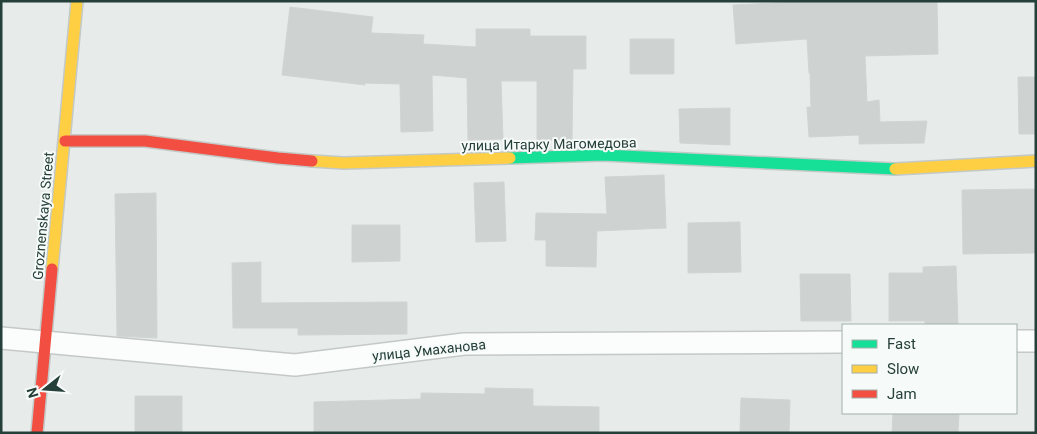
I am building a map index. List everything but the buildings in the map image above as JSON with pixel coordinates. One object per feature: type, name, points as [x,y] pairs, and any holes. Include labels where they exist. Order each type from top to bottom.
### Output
[{"type":"street","name":"Groznenskaya Street","points":[[38,433],[77,1]]},
{"type":"street","name":"улица Итарку Магомедова","points":[[64,141],[145,141],[278,158],[344,163],[603,155],[904,169],[1036,161]]},
{"type":"street","name":"улица Умаханова","points":[[1,338],[294,365],[464,344],[842,342]]},
{"type":"street","points":[[1017,341],[1036,341]]},
{"type":"traffic: fast","points":[[510,158],[603,155],[895,169]]},
{"type":"traffic: slow","points":[[52,269],[77,1]]},
{"type":"traffic: slow","points":[[312,161],[344,163],[510,158]]},
{"type":"traffic: slow","points":[[895,169],[1036,161]]},
{"type":"traffic: jam","points":[[65,141],[145,141],[312,161]]},
{"type":"traffic: jam","points":[[37,433],[52,269]]}]
